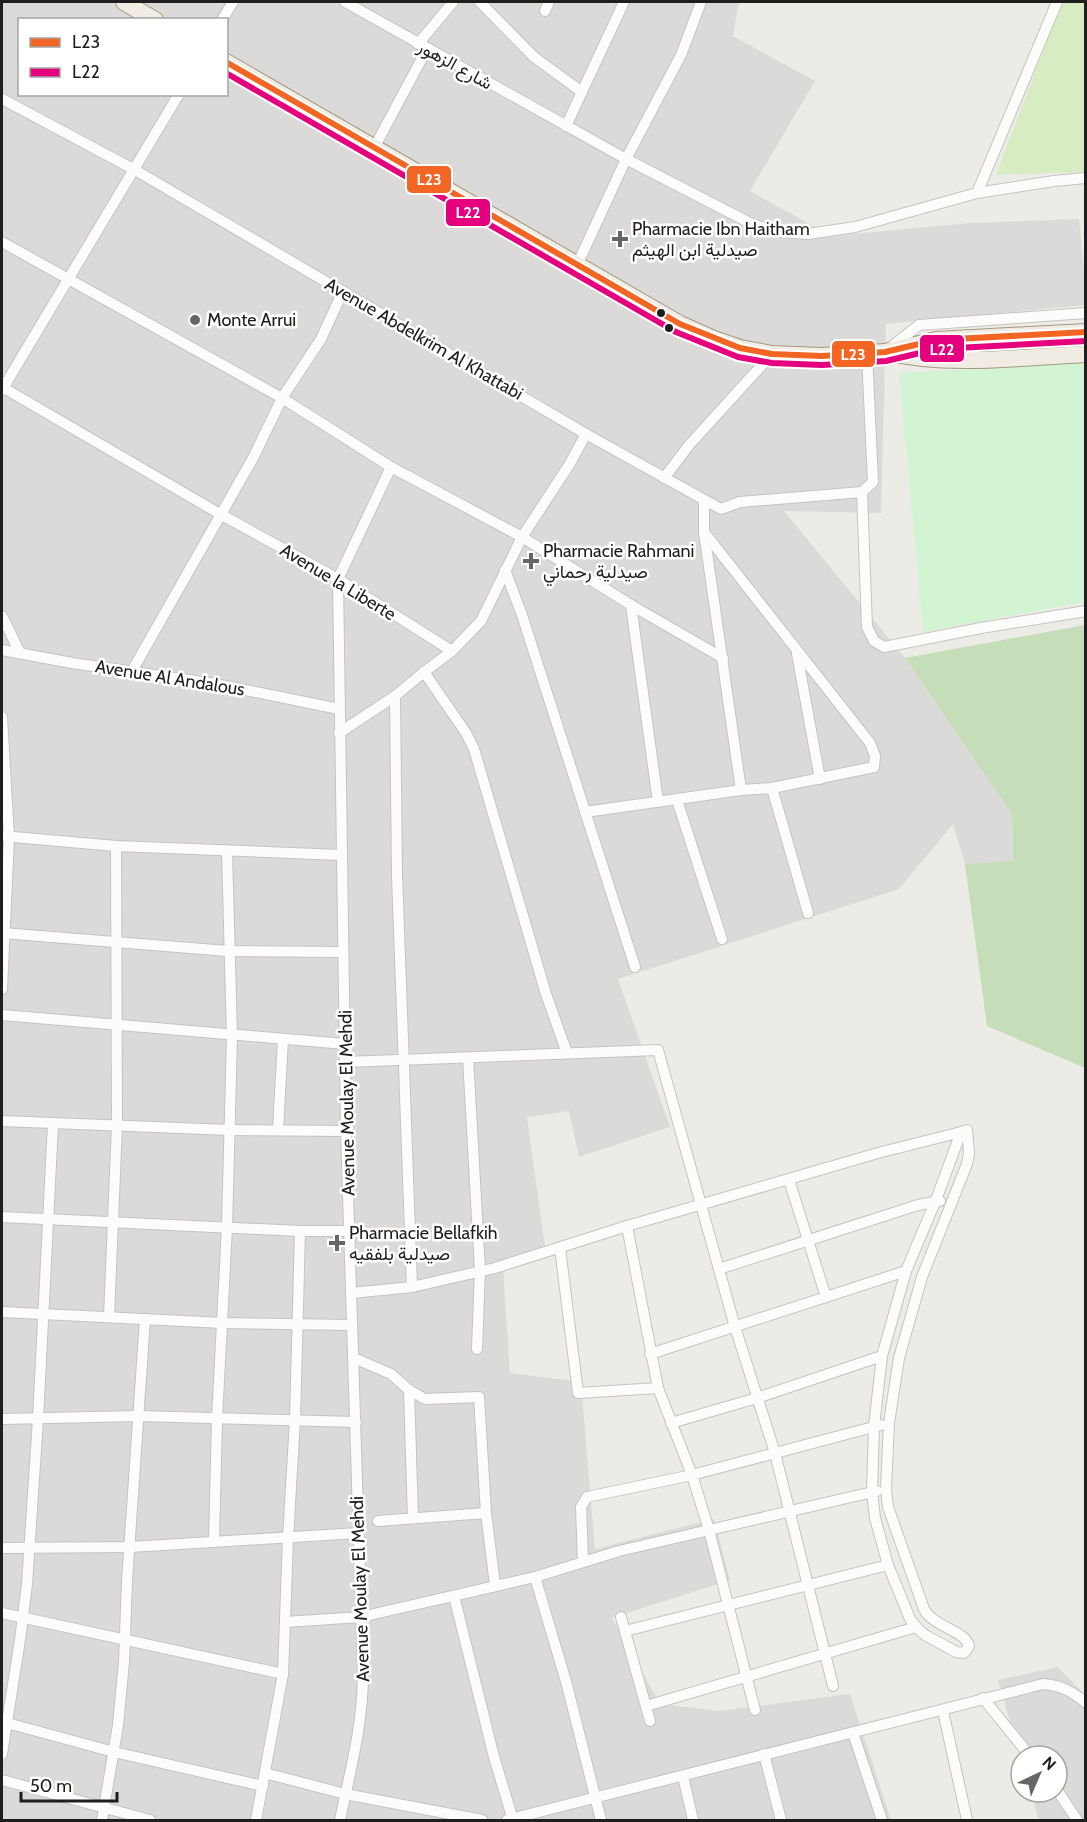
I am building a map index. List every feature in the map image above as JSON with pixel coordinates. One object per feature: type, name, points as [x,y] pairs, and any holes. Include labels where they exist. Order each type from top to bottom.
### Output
[{"type":"main road","points":[[124,2],[152,18]]},
{"type":"main road","points":[[228,63],[578,263],[680,324],[705,336],[740,348],[772,354],[822,356],[867,354],[936,340],[1086,332]]},
{"type":"main road","points":[[885,352],[911,358],[942,360],[1086,354]]},
{"type":"street","points":[[223,18],[233,2]]},
{"type":"street","name":"شارع الزهور","points":[[345,2],[626,159],[754,225],[780,232],[808,234],[855,227],[977,193],[1086,178]]},
{"type":"street","points":[[374,148],[423,46],[453,2]]},
{"type":"street","points":[[480,2],[534,57],[582,92]]},
{"type":"street","points":[[566,126],[624,2]]},
{"type":"street","points":[[578,263],[626,159],[681,56],[701,2]]},
{"type":"street","points":[[977,193],[1057,2]]},
{"type":"street","points":[[2,388],[178,96]]},
{"type":"street","name":"Avenue Abdelkrim Al Khattabi","points":[[2,99],[135,170],[586,434],[721,509],[740,502],[862,492]]},
{"type":"street","points":[[2,242],[68,281],[282,398],[391,467],[522,537],[631,605],[723,658]]},
{"type":"street","points":[[132,671],[253,458],[282,398],[321,339],[343,291]]},
{"type":"street","points":[[885,352],[919,325],[1086,313]]},
{"type":"street","points":[[664,478],[690,444],[772,354]]},
{"type":"street","points":[[867,354],[873,482],[862,492],[867,627],[874,641],[884,647],[1086,611]]},
{"type":"street","name":"Avenue la Liberte","points":[[2,388],[220,514],[338,579],[452,651]]},
{"type":"street","points":[[339,733],[395,696],[452,651],[472,632],[481,621],[522,537],[569,465],[586,434]]},
{"type":"street","name":"Avenue Moulay El Mehdi","points":[[340,1821],[363,1694],[346,1131],[340,855],[338,579],[391,467]]},
{"type":"street","points":[[704,501],[704,532],[741,790]]},
{"type":"street","points":[[585,813],[741,790],[772,788],[874,767],[875,756],[870,743],[704,532]]},
{"type":"street","points":[[505,570],[522,615],[635,967]]},
{"type":"street","points":[[631,605],[658,802]]},
{"type":"street","points":[[2,616],[20,653]]},
{"type":"street","name":"Avenue Al Andalous","points":[[2,650],[224,686],[339,709]]},
{"type":"street","points":[[796,651],[820,779]]},
{"type":"street","points":[[424,672],[466,733],[474,749],[543,984],[567,1053]]},
{"type":"street","points":[[395,696],[397,875],[412,1287]]},
{"type":"street","points":[[2,717],[5,836],[2,989]]},
{"type":"street","points":[[772,788],[808,914]]},
{"type":"street","points":[[677,800],[722,939]]},
{"type":"street","points":[[5,836],[116,846],[340,855]]},
{"type":"street","points":[[109,1317],[117,1125],[116,846]]},
{"type":"street","points":[[214,1542],[232,1036],[227,851]]},
{"type":"street","points":[[3,933],[228,951],[343,952]]},
{"type":"street","points":[[2,1015],[345,1044]]},
{"type":"street","points":[[278,1130],[283,1039]]},
{"type":"street","points":[[345,1062],[658,1050],[703,1205],[735,1327],[775,1453],[833,1686]]},
{"type":"street","points":[[468,1058],[480,1270],[477,1349]]},
{"type":"street","points":[[2,1121],[230,1130],[346,1131]]},
{"type":"street","points":[[2,1754],[24,1616],[38,1419],[52,1124]]},
{"type":"street","points":[[351,1293],[412,1287],[480,1270],[964,1131]]},
{"type":"street","points":[[964,1131],[969,1153],[922,1277],[899,1358],[889,1423],[886,1489],[891,1516],[927,1615],[969,1642],[968,1650],[960,1654],[916,1628],[910,1619],[888,1565],[874,1518],[872,1492],[874,1426],[882,1356],[906,1271],[964,1131]]},
{"type":"street","points":[[789,1180],[826,1297]]},
{"type":"street","points":[[719,1269],[936,1200],[952,1202]]},
{"type":"street","points":[[2,1217],[300,1231],[350,1231]]},
{"type":"street","points":[[627,1226],[658,1388],[692,1475],[710,1530],[755,1710]]},
{"type":"street","points":[[256,1821],[283,1674],[295,1420],[300,1231]]},
{"type":"street","points":[[560,1248],[578,1393],[658,1388]]},
{"type":"street","points":[[650,1354],[906,1271]]},
{"type":"street","points":[[2,1312],[223,1323],[351,1325]]},
{"type":"street","points":[[102,1821],[114,1752],[126,1640],[145,1319]]},
{"type":"street","points":[[671,1423],[757,1398],[882,1356]]},
{"type":"street","points":[[354,1358],[391,1374],[409,1390],[425,1399],[479,1397],[486,1512],[495,1585]]},
{"type":"street","points":[[409,1390],[412,1518]]},
{"type":"street","points":[[2,1419],[139,1416],[356,1422]]},
{"type":"street","points":[[583,1561],[581,1507],[587,1497],[692,1475],[889,1423]]},
{"type":"street","points":[[285,1622],[361,1617],[535,1577],[583,1561],[886,1489]]},
{"type":"street","points":[[378,1521],[486,1512]]},
{"type":"street","points":[[2,1548],[130,1547],[358,1533]]},
{"type":"street","points":[[626,1631],[888,1565]]},
{"type":"street","points":[[535,1577],[567,1685],[601,1821]]},
{"type":"street","points":[[454,1596],[511,1820],[1043,1684],[1057,1685],[1072,1692],[1086,1703]]},
{"type":"street","points":[[2,1613],[283,1674]]},
{"type":"street","points":[[621,1617],[650,1721]]},
{"type":"street","points":[[646,1706],[916,1628]]},
{"type":"street","points":[[983,1698],[1020,1744]]},
{"type":"street","points":[[943,1711],[967,1821]]},
{"type":"street","points":[[7,1723],[114,1752],[263,1786]]},
{"type":"street","points":[[853,1733],[882,1821]]},
{"type":"street","points":[[764,1754],[781,1821]]},
{"type":"street","points":[[265,1773],[345,1794],[482,1821]]},
{"type":"street","points":[[683,1776],[693,1821]]},
{"type":"street","points":[[2,1780],[150,1821]]},
{"type":"street","points":[[1066,1804],[1077,1821]]},
{"type":"shaded area","points":[[2,2],[739,2],[733,36],[815,81],[750,191],[831,236],[970,223],[1079,219],[1085,305],[886,324],[881,513],[784,511],[905,658],[1012,814],[1013,862],[965,864],[953,824],[899,889],[618,979],[670,1127],[579,1157],[569,1111],[527,1117],[546,1254],[503,1268],[510,1373],[581,1382],[595,1549],[714,1519],[730,1580],[612,1618],[660,1704],[719,1711],[850,1694],[891,1820],[2,1820]]},
{"type":"shaded area","points":[[1058,1667],[1085,1695],[1085,1820],[1039,1820],[1034,1804],[1069,1804],[1069,1744],[1017,1744],[998,1680]]},
{"type":"green space","points":[[1062,2],[1085,2],[1085,172],[996,175]]},
{"type":"green space","points":[[1085,363],[1085,602],[923,632],[899,373]]},
{"type":"green space","points":[[1086,625],[1085,1068],[987,1026],[965,864],[1013,861],[1012,814],[905,658]]},
{"type":"transit line","name":"L23","points":[[228,63],[680,324],[740,348],[772,354],[822,356],[885,352],[936,340],[1086,332]]},
{"type":"transit line","name":"L22","points":[[228,74],[676,332],[738,357],[772,363],[822,365],[886,361],[937,349],[1086,341]]},
{"type":"place","name":"Pharmacie Ibn Haitham صيدلية ابن الهيثم","points":[[620,239]]},
{"type":"place","name":"Monte Arrui","points":[[195,320]]},
{"type":"place","name":"Pharmacie Rahmani صيدلية رحماني","points":[[531,561]]},
{"type":"place","name":"Pharmacie Bellafkih صيدلية بلفقيه","points":[[337,1243]]}]
